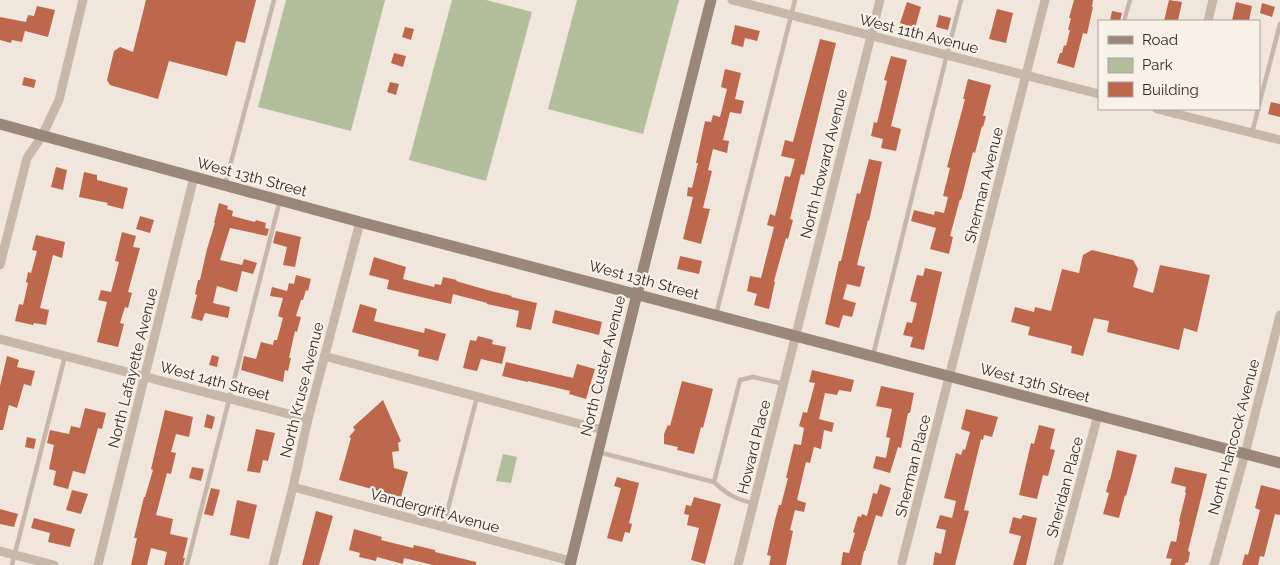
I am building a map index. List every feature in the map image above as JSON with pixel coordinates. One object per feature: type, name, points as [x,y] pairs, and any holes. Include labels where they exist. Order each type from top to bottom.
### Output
[{"type":"main road","name":"North Custer Avenue","points":[[571,563],[711,0]]},
{"type":"main road","name":"West 13th Street","points":[[0,124],[360,222],[1280,463]]},
{"type":"street","points":[[0,265],[27,158],[42,136],[59,100],[83,0]]},
{"type":"street","name":"West 11th Avenue","points":[[732,0],[1098,94]]},
{"type":"street","name":"North Howard Avenue","points":[[796,336],[880,0]]},
{"type":"street","name":"Sherman Avenue","points":[[950,376],[1045,0]]},
{"type":"street","points":[[1208,20],[1213,0]]},
{"type":"street","points":[[1166,110],[1185,112],[1280,140]]},
{"type":"street","name":"North Lafayette Avenue","points":[[98,565],[194,177]]},
{"type":"street","name":"North Kruse Avenue","points":[[273,565],[308,419],[360,222]]},
{"type":"street","name":"North Hancock Avenue","points":[[1214,565],[1245,454],[1280,315]]},
{"type":"street","name":"Howard Place","points":[[738,565],[796,336]]},
{"type":"street","name":"West 14th Street","points":[[0,339],[308,419]]},
{"type":"street","points":[[324,356],[603,430]]},
{"type":"street","name":"Sherman Place","points":[[902,562],[950,376]]},
{"type":"street","name":"Sheridan Place","points":[[1058,565],[1098,415]]},
{"type":"street","name":"Vandergrift Avenue","points":[[293,487],[571,563]]},
{"type":"street","points":[[0,551],[54,565]]},
{"type":"lane","points":[[225,185],[274,0]]},
{"type":"lane","points":[[716,315],[795,0]]},
{"type":"lane","points":[[873,356],[961,0]]},
{"type":"lane","points":[[1124,20],[1130,0]]},
{"type":"lane","points":[[1260,99],[1280,24]]},
{"type":"lane","points":[[1252,133],[1257,110]]},
{"type":"lane","points":[[187,565],[280,200]]},
{"type":"lane","points":[[12,565],[65,356]]},
{"type":"lane","points":[[714,482],[740,380],[753,377],[784,384]]},
{"type":"lane","points":[[444,528],[477,397]]},
{"type":"lane","points":[[598,452],[714,482],[738,500],[754,504]]},
{"type":"green space","points":[[286,0],[385,0],[351,131],[258,107]]},
{"type":"green space","points":[[452,0],[486,0],[532,12],[486,181],[409,160]]},
{"type":"green space","points":[[577,0],[679,0],[643,134],[548,109]]},
{"type":"green space","points":[[503,454],[517,457],[511,483],[496,481]]},
{"type":"building","points":[[146,0],[256,0],[245,43],[236,41],[227,76],[169,61],[158,99],[110,85],[107,80],[114,51],[120,47],[133,52]]},
{"type":"building","points":[[1074,0],[1093,0],[1093,7],[1087,34],[1083,33],[1074,68],[1057,63],[1064,45],[1066,46],[1070,30],[1068,30],[1071,18],[1069,18]]},
{"type":"building","points":[[1169,0],[1182,2],[1178,20],[1164,20]]},
{"type":"building","points":[[907,2],[921,7],[915,28],[900,23]]},
{"type":"building","points":[[1236,2],[1252,6],[1249,20],[1232,20]]},
{"type":"building","points":[[1262,3],[1275,7],[1272,17],[1260,13]]},
{"type":"building","points":[[37,6],[55,10],[48,37],[25,31],[22,42],[12,40],[11,43],[0,40],[0,17],[26,22],[28,15],[34,16]]},
{"type":"building","points":[[997,9],[1013,13],[1006,43],[989,39]]},
{"type":"building","points":[[1112,11],[1122,13],[1120,20],[1110,20]]},
{"type":"building","points":[[939,15],[951,18],[948,30],[936,27]]},
{"type":"building","points":[[735,25],[760,31],[757,41],[745,38],[743,47],[731,44]]},
{"type":"building","points":[[405,27],[414,29],[411,40],[402,37]]},
{"type":"building","points":[[820,39],[836,43],[804,175],[801,174],[790,219],[793,220],[774,281],[769,309],[754,305],[757,294],[747,291],[750,276],[761,278],[774,227],[767,225],[770,214],[775,216],[785,176],[790,177],[795,159],[781,156],[785,140],[793,142]]},
{"type":"building","points":[[394,53],[406,56],[403,67],[391,63]]},
{"type":"building","points":[[891,56],[907,60],[891,126],[901,129],[896,151],[881,148],[883,139],[871,136],[874,122],[877,123],[887,81],[884,80]]},
{"type":"building","points":[[725,69],[741,73],[735,99],[744,101],[741,114],[730,112],[723,140],[729,141],[727,153],[713,149],[708,170],[712,171],[703,208],[710,209],[701,244],[683,239],[693,197],[687,196],[688,187],[692,188],[705,121],[711,122],[713,115],[720,117],[727,89],[721,87]]},
{"type":"building","points":[[24,77],[36,80],[34,88],[22,85]]},
{"type":"building","points":[[968,79],[991,85],[983,116],[986,116],[975,153],[973,152],[950,236],[953,237],[949,254],[930,249],[936,228],[911,221],[914,210],[934,215],[935,211],[944,213],[948,197],[943,196],[950,168],[947,167],[965,99],[963,99]]},
{"type":"building","points":[[390,82],[399,84],[396,95],[387,92]]},
{"type":"building","points":[[1271,102],[1280,104],[1280,117],[1268,114]]},
{"type":"building","points":[[869,159],[882,162],[857,265],[865,267],[860,287],[847,284],[843,299],[856,303],[852,317],[843,315],[839,328],[825,324],[857,193],[860,194]]},
{"type":"building","points":[[56,167],[67,170],[63,190],[51,187]]},
{"type":"building","points":[[84,172],[97,175],[97,180],[128,188],[123,209],[107,205],[108,203],[79,197]]},
{"type":"building","points":[[219,203],[228,206],[227,209],[233,211],[232,216],[266,223],[265,228],[269,229],[267,236],[230,228],[220,260],[242,265],[244,259],[257,263],[253,274],[242,271],[237,292],[217,286],[213,303],[230,307],[228,318],[205,313],[202,321],[191,318],[197,295],[195,294],[198,280],[200,280]]},
{"type":"building","points":[[140,216],[154,220],[150,233],[136,229]]},
{"type":"building","points":[[276,231],[301,237],[295,267],[283,265],[287,247],[273,243]]},
{"type":"building","points":[[122,232],[136,236],[133,247],[140,248],[128,292],[132,293],[128,308],[125,307],[120,323],[124,324],[118,347],[97,342],[107,302],[98,300],[101,290],[111,292],[119,262],[115,261]]},
{"type":"building","points":[[36,235],[65,242],[62,258],[53,255],[40,308],[49,310],[46,325],[34,323],[33,325],[15,321],[19,304],[23,305],[28,283],[26,282],[28,272],[31,273],[37,251],[32,250]]},
{"type":"building","points":[[1092,250],[1133,260],[1138,269],[1133,287],[1153,293],[1160,265],[1210,275],[1197,332],[1184,328],[1179,350],[1107,332],[1109,321],[1094,318],[1083,356],[1071,353],[1072,346],[1028,335],[1030,327],[1011,322],[1015,307],[1034,312],[1035,307],[1051,311],[1062,269],[1079,273],[1083,255]]},
{"type":"building","points":[[680,256],[702,261],[699,274],[677,269]]},
{"type":"building","points":[[374,257],[406,267],[403,279],[434,287],[435,284],[441,285],[443,277],[537,303],[531,330],[516,327],[519,311],[453,294],[451,304],[387,289],[389,280],[369,275]]},
{"type":"building","points":[[925,268],[942,272],[924,350],[910,347],[913,337],[903,335],[907,322],[912,323],[917,303],[910,301],[917,275],[923,276]]},
{"type":"building","points":[[296,275],[311,279],[308,291],[306,290],[303,300],[301,300],[296,316],[301,317],[297,332],[295,331],[288,371],[285,370],[283,382],[241,370],[244,356],[256,359],[261,342],[273,345],[274,340],[277,340],[283,318],[278,316],[283,298],[270,296],[272,287],[287,291],[289,283],[294,284]]},
{"type":"building","points":[[360,304],[377,309],[374,321],[424,333],[425,328],[446,334],[438,361],[418,356],[419,350],[352,332]]},
{"type":"building","points":[[555,310],[602,322],[599,335],[552,323]]},
{"type":"building","points":[[478,336],[493,340],[492,344],[506,347],[502,364],[481,359],[477,371],[463,368],[470,340],[476,341]]},
{"type":"building","points":[[212,355],[219,357],[217,367],[209,365]]},
{"type":"building","points":[[7,356],[19,360],[17,367],[35,371],[31,386],[24,384],[17,408],[9,405],[3,430],[0,430],[0,386]]},
{"type":"building","points":[[506,362],[573,378],[577,364],[595,369],[586,399],[569,394],[570,391],[502,376]]},
{"type":"building","points":[[812,370],[854,380],[851,392],[839,390],[837,395],[825,393],[819,419],[834,423],[832,432],[824,430],[821,449],[814,447],[810,463],[806,462],[797,500],[806,503],[804,512],[795,510],[790,530],[793,531],[786,565],[769,565],[771,556],[767,555],[779,505],[781,505],[788,478],[786,478],[794,444],[801,445],[804,428],[799,426],[803,412],[807,413],[815,383],[809,382]]},
{"type":"building","points":[[682,381],[713,389],[694,454],[677,450],[678,447],[664,444],[664,434],[668,425],[670,426]]},
{"type":"building","points":[[881,386],[914,393],[901,448],[898,447],[890,473],[873,468],[876,456],[886,458],[890,438],[886,437],[892,409],[876,406]]},
{"type":"building","points":[[383,400],[401,441],[398,443],[399,451],[392,452],[394,468],[408,472],[401,497],[339,480],[351,438],[349,437],[355,430],[353,427]]},
{"type":"building","points":[[85,408],[106,413],[102,429],[98,428],[85,474],[73,471],[68,489],[53,485],[56,471],[49,469],[54,445],[47,443],[50,430],[69,434],[71,426],[80,428]]},
{"type":"building","points":[[966,409],[998,417],[992,437],[984,435],[983,440],[981,439],[964,510],[969,511],[955,565],[933,565],[935,552],[941,554],[946,530],[936,528],[940,515],[952,518],[956,501],[944,498],[956,453],[961,455],[963,449],[965,450],[970,432],[961,429]]},
{"type":"building","points":[[165,410],[193,417],[189,437],[176,434],[171,452],[176,453],[171,474],[167,473],[156,515],[173,519],[170,534],[188,538],[183,558],[185,558],[183,565],[164,565],[167,552],[151,548],[147,565],[131,565],[137,538],[134,538],[153,470],[151,469]]},
{"type":"building","points":[[207,414],[215,417],[212,429],[204,427]]},
{"type":"building","points":[[1039,425],[1055,429],[1050,449],[1055,450],[1048,476],[1043,475],[1037,499],[1019,495],[1031,443],[1034,444]]},
{"type":"building","points":[[256,429],[275,433],[268,461],[263,460],[260,473],[247,471]]},
{"type":"building","points":[[27,437],[36,439],[34,449],[25,447]]},
{"type":"building","points":[[1117,450],[1137,455],[1119,518],[1103,514],[1109,493],[1106,492]]},
{"type":"building","points":[[192,467],[204,469],[201,481],[189,478]]},
{"type":"building","points":[[1175,467],[1207,474],[1188,551],[1190,552],[1188,563],[1186,562],[1185,565],[1170,565],[1172,559],[1166,558],[1171,541],[1176,542],[1186,493],[1186,487],[1171,483]]},
{"type":"building","points":[[617,477],[639,483],[629,523],[632,524],[630,533],[625,532],[622,542],[607,538],[621,488],[614,486]]},
{"type":"building","points":[[880,484],[891,488],[882,517],[876,515],[861,565],[841,565],[843,552],[849,553],[858,516],[861,517],[862,514],[867,516],[873,493],[877,494]]},
{"type":"building","points":[[1261,485],[1280,490],[1280,515],[1275,514],[1264,557],[1260,556],[1258,565],[1242,565],[1245,554],[1248,555],[1260,510],[1255,508]]},
{"type":"building","points":[[211,488],[220,490],[213,516],[204,514]]},
{"type":"building","points":[[72,490],[88,494],[81,514],[66,510]]},
{"type":"building","points":[[694,497],[721,504],[705,564],[691,560],[699,528],[687,525],[689,515],[684,514],[686,505],[691,506]]},
{"type":"building","points":[[237,500],[257,505],[249,539],[230,535]]},
{"type":"building","points":[[0,509],[18,514],[14,527],[0,524]]},
{"type":"building","points":[[316,511],[333,516],[319,565],[302,565]]},
{"type":"building","points":[[1023,515],[1037,518],[1026,565],[1013,565],[1021,536],[1009,533],[1013,517],[1021,519]]},
{"type":"building","points":[[34,518],[75,529],[70,547],[48,542],[50,533],[31,528]]},
{"type":"building","points":[[354,529],[382,537],[381,540],[413,548],[414,545],[435,550],[435,552],[476,562],[476,565],[433,565],[404,558],[403,564],[377,557],[376,561],[359,557],[360,553],[349,550]]}]
